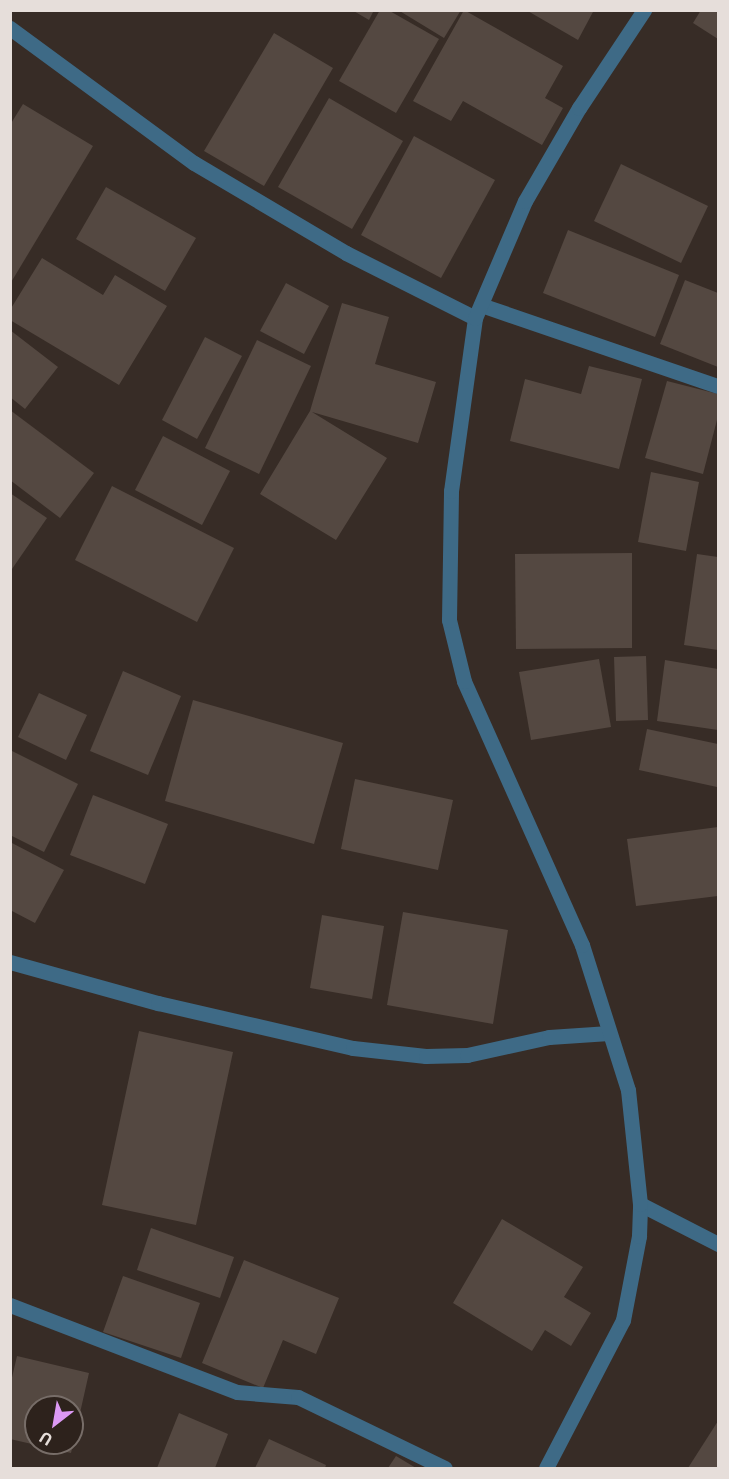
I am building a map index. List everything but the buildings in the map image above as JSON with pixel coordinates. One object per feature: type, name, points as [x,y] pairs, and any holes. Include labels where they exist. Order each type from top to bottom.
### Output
[{"type":"street","points":[[546,1468],[623,1320],[639,1236],[640,1204],[628,1090],[582,945],[464,681],[449,620],[451,491],[478,312],[525,201],[579,108],[644,10]]},
{"type":"street","points":[[10,28],[194,163],[346,253],[478,312],[718,386]]},
{"type":"street","points":[[10,962],[158,1003],[353,1048],[426,1056],[467,1054],[549,1037],[609,1033]]},
{"type":"street","points":[[640,1204],[718,1244]]},
{"type":"street","points":[[10,1305],[237,1392],[298,1397],[446,1468]]}]
